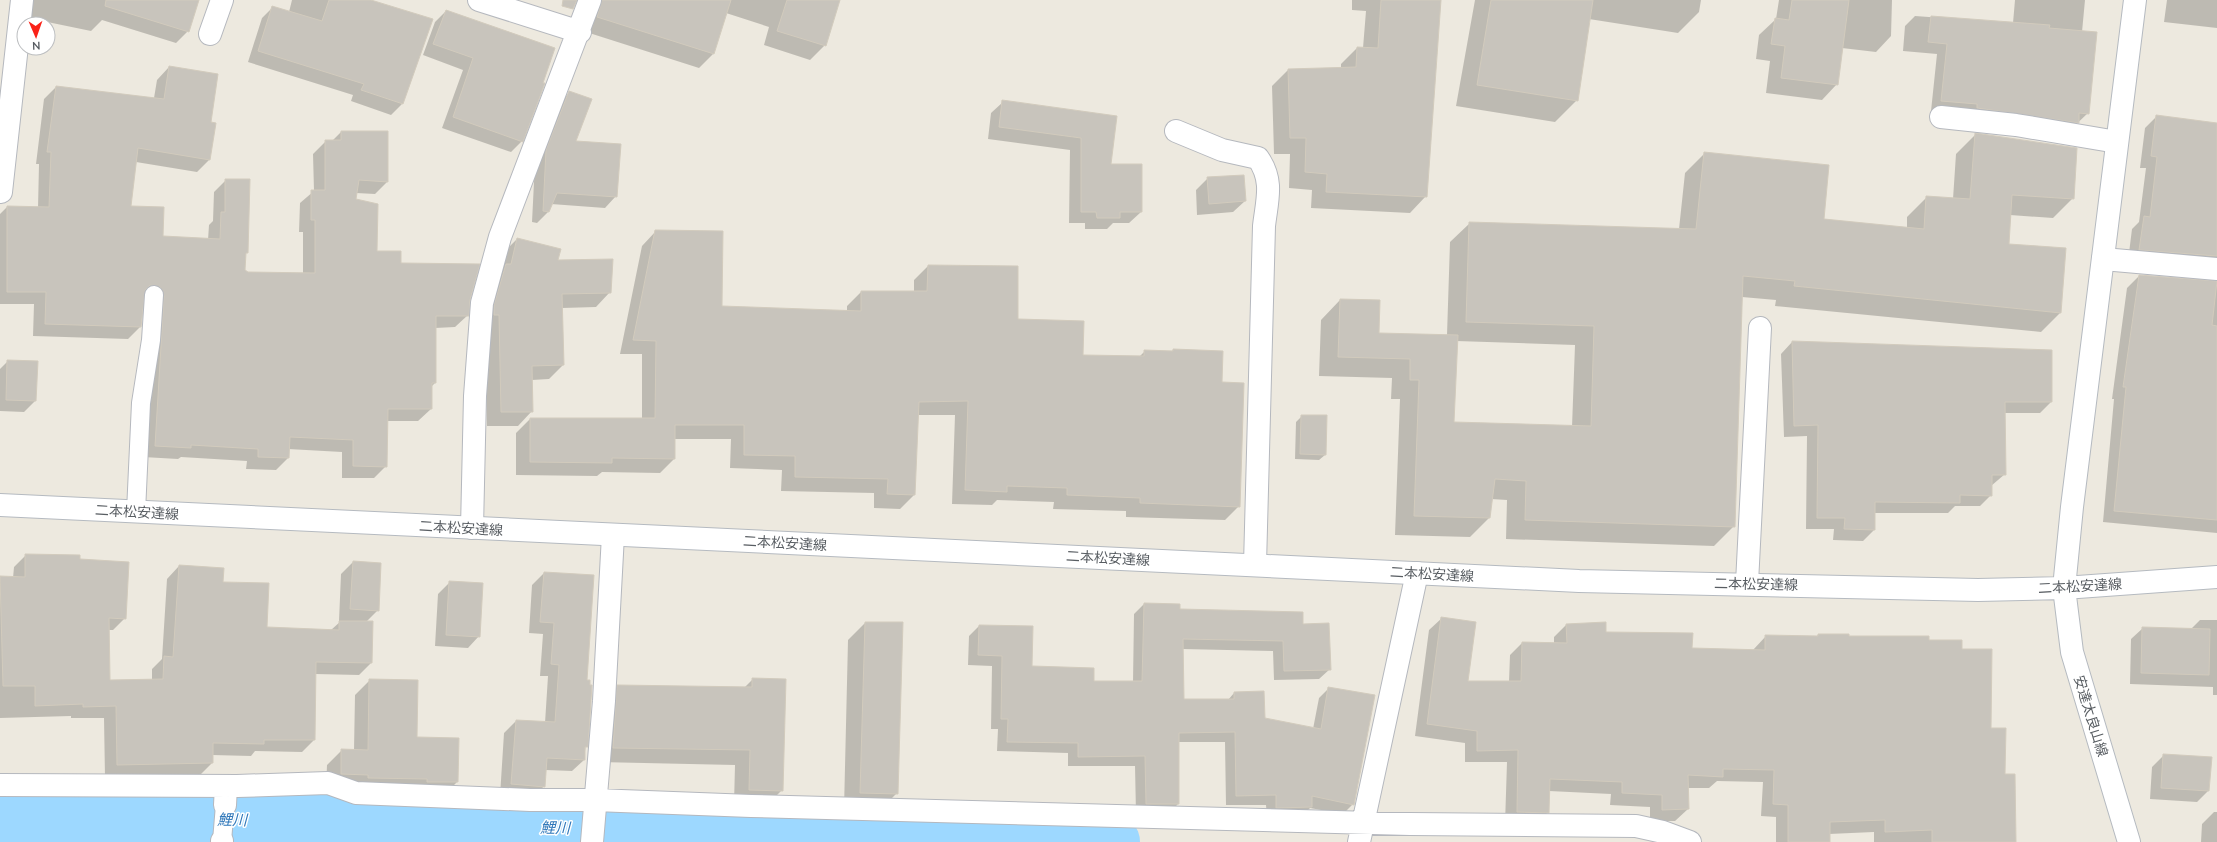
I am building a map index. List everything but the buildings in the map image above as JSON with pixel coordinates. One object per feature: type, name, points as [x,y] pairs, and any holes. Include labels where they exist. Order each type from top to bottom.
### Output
[{"type":"street","points":[[1,192],[22,0]]},
{"type":"street","points":[[210,34],[222,0]]},
{"type":"street","points":[[479,0],[580,32]]},
{"type":"street","points":[[472,528],[475,396],[482,303],[500,237],[580,32],[590,0]]},
{"type":"street","name":"安達太良山線","points":[[2129,842],[2072,652],[2064,588],[2072,507],[2136,0]]},
{"type":"street","points":[[1941,118],[2016,125],[2117,142]]},
{"type":"street","points":[[1176,131],[1222,150],[1258,158],[1265,168],[1269,183],[1264,226],[1256,565]]},
{"type":"street","points":[[2103,259],[2217,269]]},
{"type":"street","points":[[1747,583],[1760,328]]},
{"type":"street","name":"二本松安達線","points":[[0,505],[1578,581],[1747,583],[1978,590],[2064,588],[2217,577]]},
{"type":"street","points":[[592,842],[604,701],[613,534]]},
{"type":"street","points":[[1362,831],[1417,573]]},
{"type":"street","points":[[0,785],[225,795],[328,783],[356,793],[530,800],[594,805],[751,806],[1362,831],[1490,826],[1636,826],[1663,832],[1690,842]]},
{"type":"lane","points":[[136,512],[141,403],[151,340],[154,295]]},
{"type":"lane","points":[[222,842],[225,795]]},
{"type":"waterway","name":"鯉川","points":[[0,819],[74,816],[1111,842]]}]
